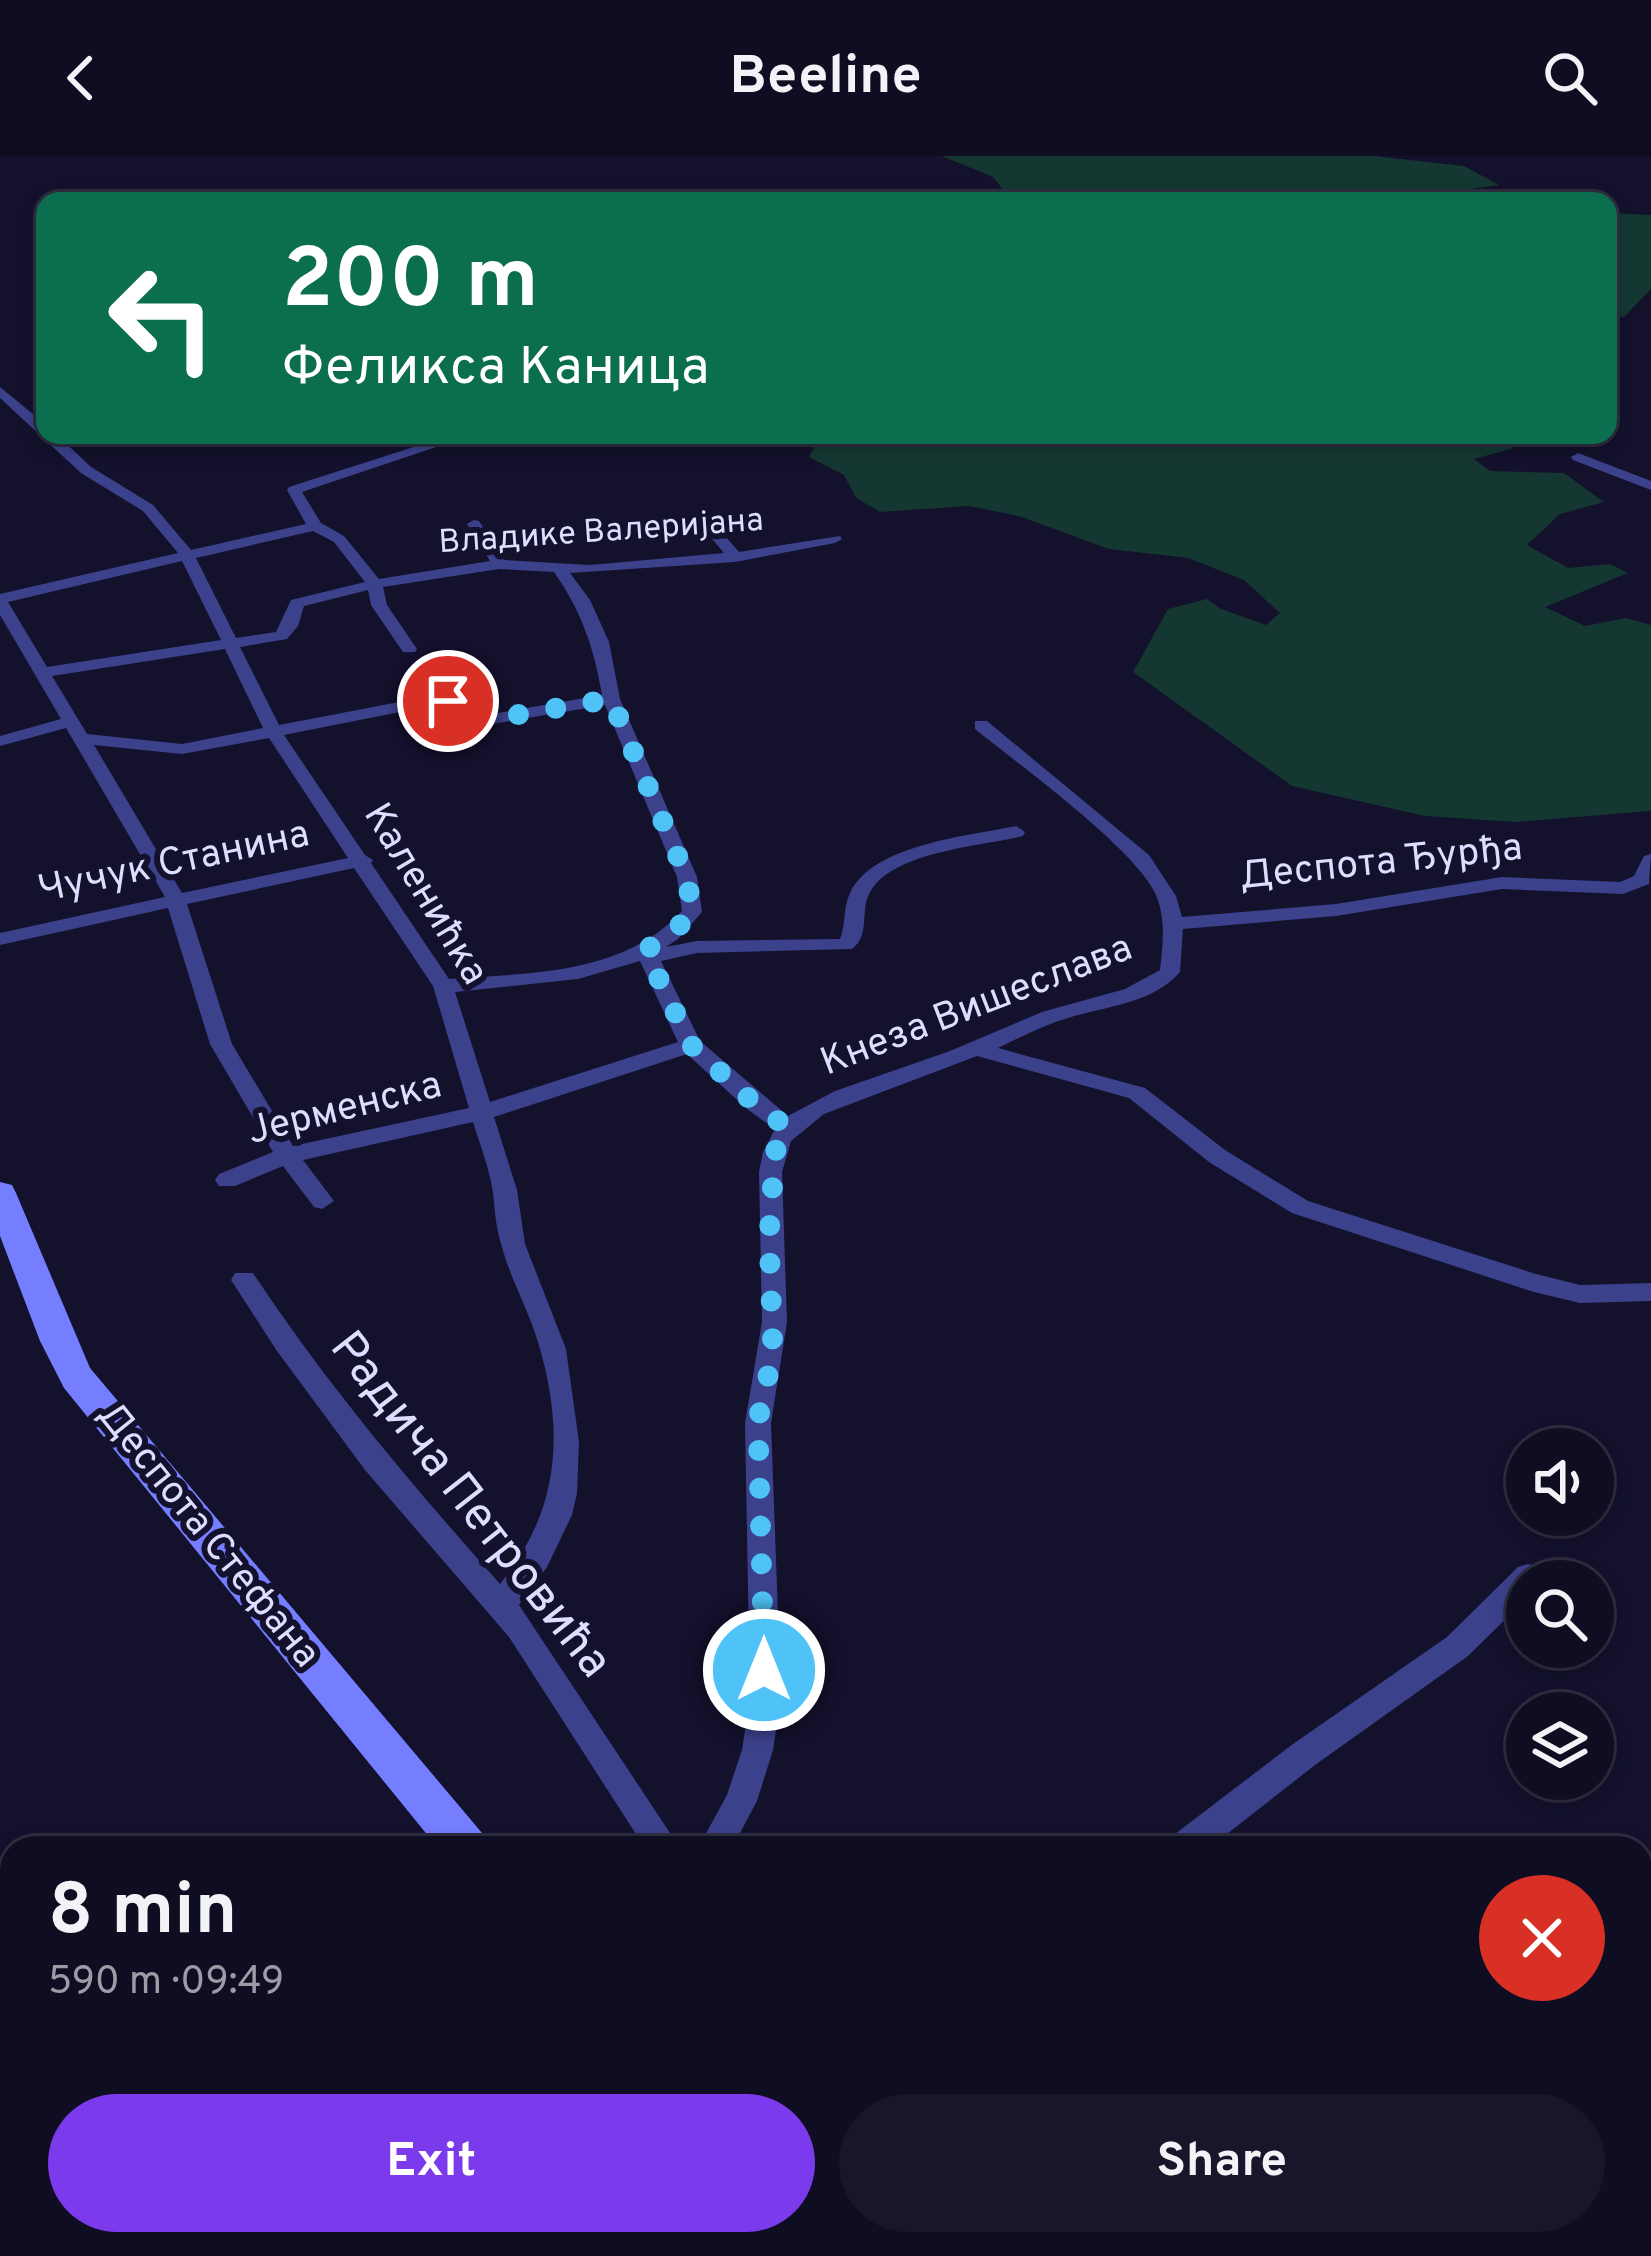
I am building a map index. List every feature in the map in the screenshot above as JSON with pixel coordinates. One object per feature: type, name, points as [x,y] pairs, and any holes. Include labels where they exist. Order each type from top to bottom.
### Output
[{"type":"main road","name":"Деспота Стефана","points":[[0,1193],[77,1378],[456,1836]]},
{"type":"street","name":"Каленићка","points":[[0,391],[36,422]]},
{"type":"street","points":[[0,417],[36,409]]},
{"type":"street","name":"Каленићка","points":[[59,444],[86,470],[148,508],[187,555],[273,731],[363,860],[442,986],[505,1190],[504,1221],[552,1343],[568,1474],[555,1532],[502,1604]]},
{"type":"street","points":[[409,649],[379,605],[375,584],[339,539],[314,526],[294,490],[436,444]]},
{"type":"street","points":[[1578,457],[1651,486]]},
{"type":"street","points":[[689,520],[707,524],[735,557]]},
{"type":"street","points":[[473,524],[499,564]]},
{"type":"street","points":[[314,526],[0,600],[175,898],[221,1044],[288,1155],[322,1201]]},
{"type":"street","name":"Владике Валеријана","points":[[39,673],[281,636],[290,626],[297,603],[375,584],[499,564],[561,571],[735,557],[835,539]]},
{"type":"street","points":[[561,571],[582,600],[601,642],[611,699],[687,878],[692,912],[647,954]]},
{"type":"street","points":[[0,741],[76,731],[182,749],[420,703],[448,701],[476,718],[492,719],[611,699]]},
{"type":"street","name":"Кнеза Вишеслава","points":[[788,1128],[848,1096],[976,1049],[1028,1024],[1159,982],[1170,972],[1176,924],[1168,901],[1135,846],[981,725]]},
{"type":"street","points":[[442,986],[567,975],[647,954],[697,947],[845,945],[853,939],[861,890],[876,874],[929,851],[1016,832]]},
{"type":"street","name":"Чучук Станина","points":[[0,939],[363,860]]},
{"type":"street","name":"Деспота Ђурђа","points":[[1176,924],[1336,910],[1502,883],[1623,888],[1642,880],[1651,860]]},
{"type":"street","points":[[647,954],[691,1045],[788,1128],[775,1152],[769,1236],[773,1354],[758,1420],[765,1638],[762,1727],[748,1790],[721,1836]]},
{"type":"street","name":"Јерменска","points":[[227,1180],[288,1155],[482,1113],[691,1045]]},
{"type":"street","points":[[976,1049],[1138,1094],[1217,1156],[1300,1207],[1557,1289],[1580,1294],[1651,1292]]},
{"type":"street","name":"Радича Петровића","points":[[244,1280],[375,1462],[502,1604],[656,1836]]},
{"type":"street","points":[[1208,1836],[1326,1739],[1451,1654],[1506,1601]]},
{"type":"green space","points":[[942,156],[1374,156],[1464,166],[1499,185],[1450,192],[1005,192],[993,177]]},
{"type":"green space","points":[[1617,213],[1651,215],[1651,289],[1624,317],[1617,317]]},
{"type":"green space","points":[[816,444],[1504,444],[1514,448],[1474,459],[1490,471],[1564,473],[1604,502],[1560,514],[1527,545],[1568,568],[1610,564],[1628,573],[1545,607],[1585,626],[1626,618],[1651,625],[1651,811],[1516,822],[1425,816],[1292,786],[1133,672],[1168,609],[1207,599],[1266,625],[1280,613],[1244,580],[1188,558],[1109,549],[1019,516],[969,506],[880,512],[856,498],[844,475],[809,457]]},
{"type":"route","points":[[448,701],[476,718],[492,719],[611,699],[687,878],[692,912],[671,935],[645,950],[691,1045],[788,1128],[775,1152],[769,1236],[773,1354],[758,1420],[764,1670]]}]
